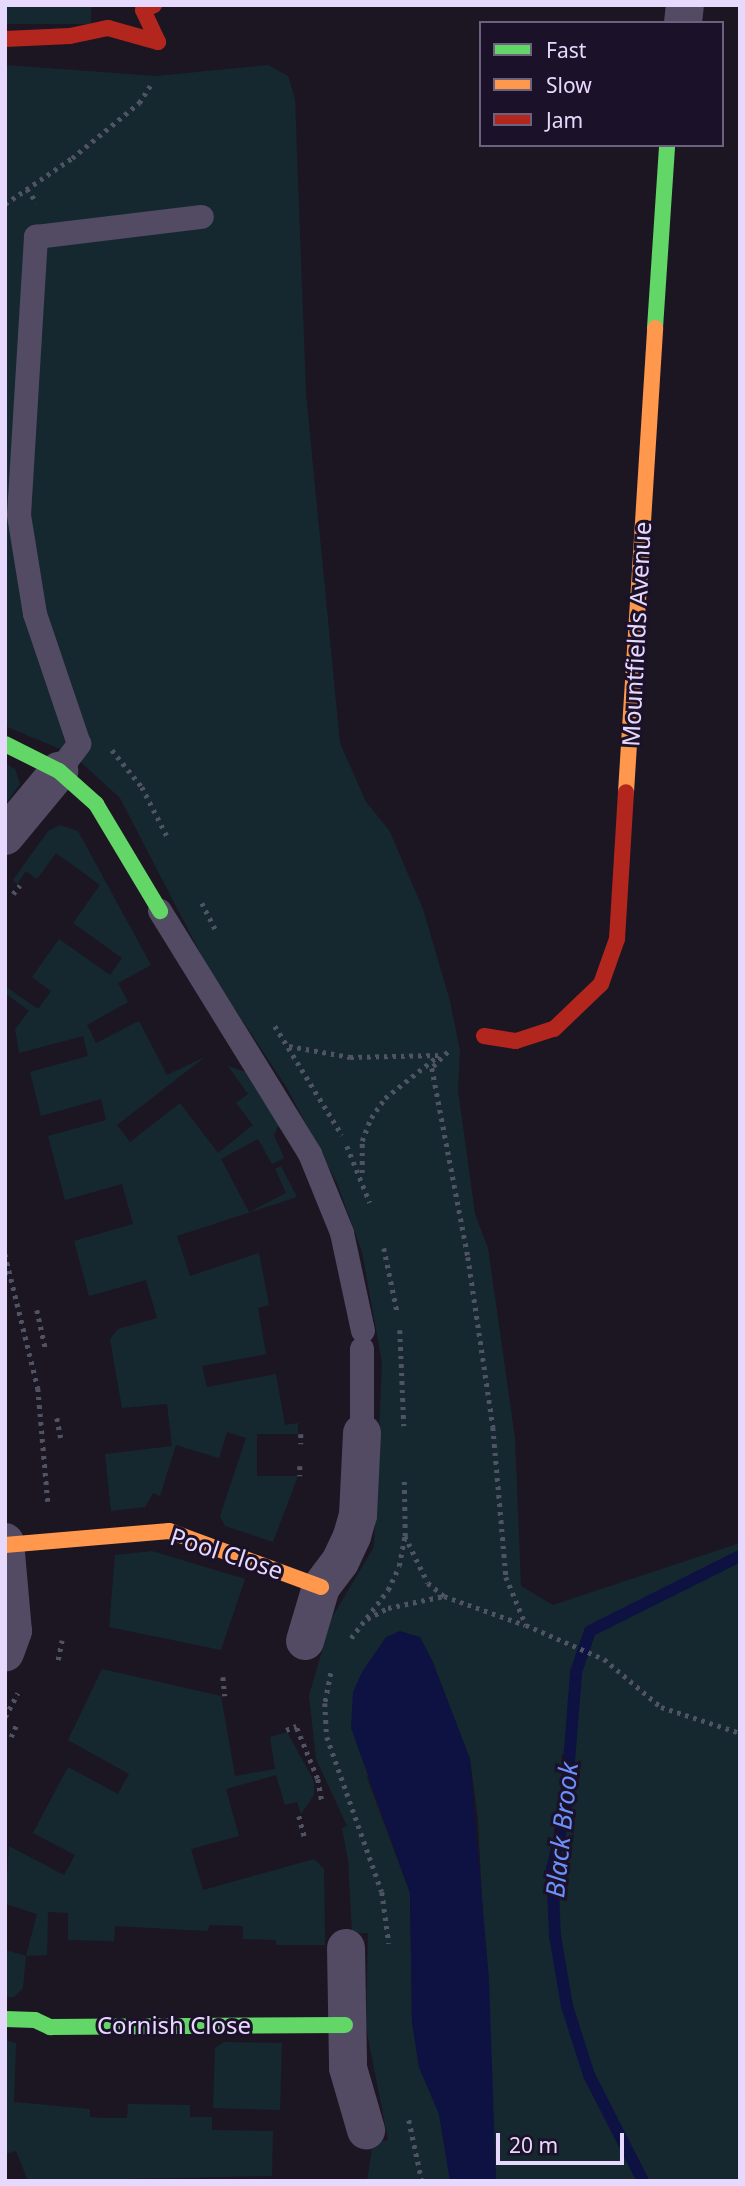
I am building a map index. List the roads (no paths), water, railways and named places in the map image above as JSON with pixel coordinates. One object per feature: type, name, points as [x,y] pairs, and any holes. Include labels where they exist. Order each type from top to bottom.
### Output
[{"type":"street","points":[[5,39],[70,36],[108,29],[158,42],[143,10],[153,5]]},
{"type":"street","name":"Mountfields Avenue","points":[[484,1036],[516,1041],[554,1029],[601,984],[617,939],[667,147]]},
{"type":"street","points":[[5,744],[59,771],[96,804],[160,911]]},
{"type":"street","points":[[5,836],[59,771]]},
{"type":"street","points":[[305,1641],[321,1587],[340,1562],[358,1516],[362,1433]]},
{"type":"street","name":"Pool Close","points":[[5,1544],[169,1531],[321,1587]]},
{"type":"street","points":[[5,1544],[13,1631],[5,1653]]},
{"type":"street","points":[[346,1948],[345,2025],[348,2068],[366,2130]]},
{"type":"street","name":"Cornish Close","points":[[5,2019],[34,2020],[50,2027],[345,2025]]},
{"type":"lane","points":[[59,771],[79,744],[35,614],[19,515],[36,237],[202,217]]},
{"type":"lane","points":[[160,911],[310,1154],[342,1233],[362,1340],[362,1433]]},
{"type":"waterway","name":"Black Brook","points":[[643,2181],[589,2075],[567,2006],[555,1936],[552,1869],[565,1813],[576,1672],[590,1631],[740,1556]]}]
